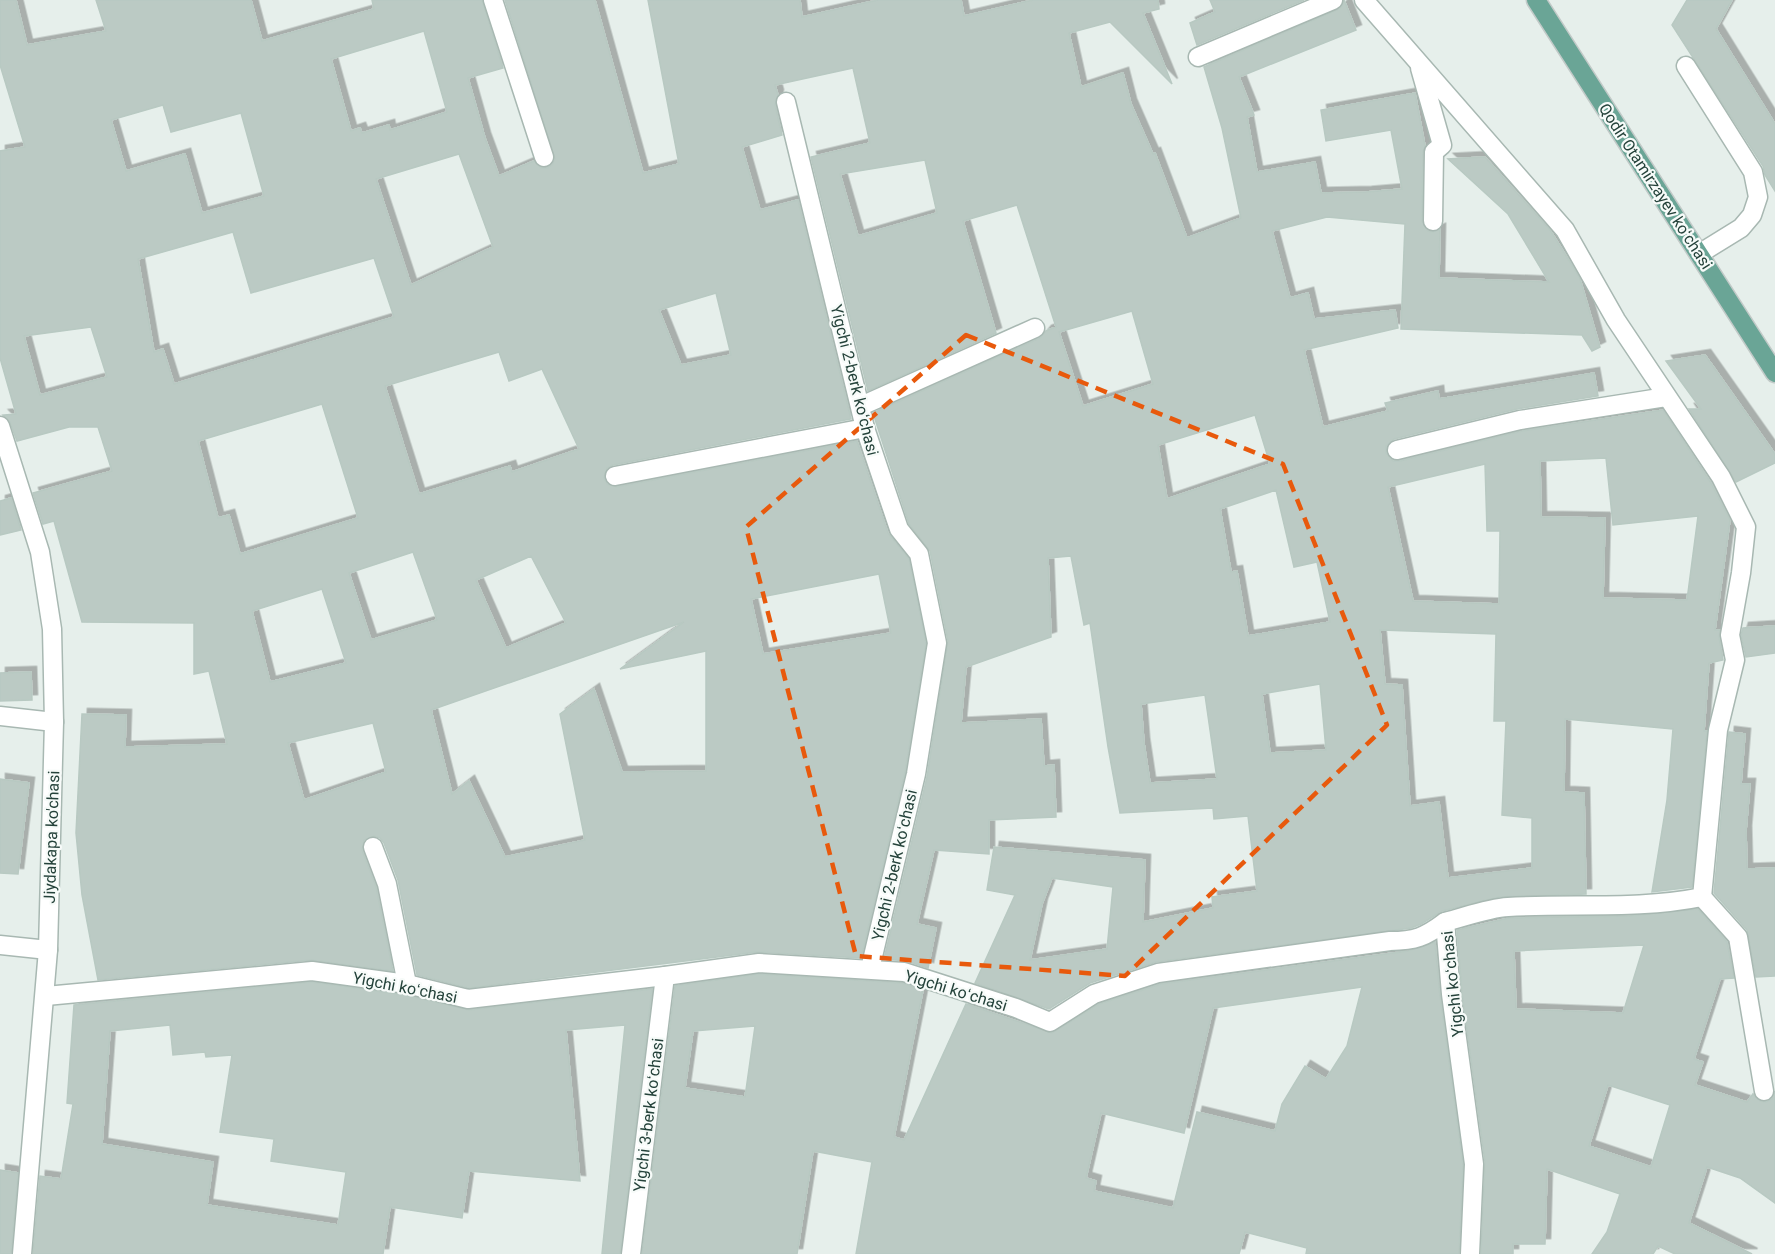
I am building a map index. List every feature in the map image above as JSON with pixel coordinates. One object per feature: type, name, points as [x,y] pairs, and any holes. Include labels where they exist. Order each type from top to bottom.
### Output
[{"type":"main road","name":"Qodir Otamirzayev koʻchasi","points":[[1536,0],[1775,373]]},
{"type":"street","points":[[492,0],[544,157]]},
{"type":"street","points":[[1198,57],[1333,0]]},
{"type":"street","points":[[1364,0],[1495,147],[1565,230],[1616,320],[1720,477],[1746,527],[1730,635],[1735,660],[1718,730],[1702,897],[1738,937],[1764,1091]]},
{"type":"street","points":[[1418,63],[1442,145],[1434,152],[1433,221]]},
{"type":"street","points":[[1686,66],[1753,172],[1758,197],[1752,215],[1741,228],[1699,254]]},
{"type":"street","name":"Yigchi 2-berk koʻchasi","points":[[786,102],[865,428],[899,529],[918,554],[937,643],[916,774],[870,969]]},
{"type":"street","points":[[861,406],[1035,328]]},
{"type":"street","points":[[1397,450],[1520,420],[1666,397]]},
{"type":"street","name":"Jiydakapa ko'chasi","points":[[0,426],[40,552],[52,629],[54,722],[46,996],[22,1254]]},
{"type":"street","points":[[615,476],[865,428]]},
{"type":"street","points":[[0,716],[54,722]]},
{"type":"street","points":[[373,847],[387,884],[407,984]]},
{"type":"street","points":[[1445,922],[1505,907],[1651,904],[1702,897]]},
{"type":"street","name":"Yigchi koʻchasi","points":[[46,996],[312,971],[407,984],[468,999],[759,963],[904,972],[1016,1008],[1050,1022],[1094,994],[1158,973],[1390,941],[1412,941],[1429,934],[1445,922]]},
{"type":"street","name":"Yigchi koʻchasi","points":[[1445,922],[1450,994],[1474,1164],[1470,1254]]},
{"type":"street","points":[[0,945],[48,950]]},
{"type":"street","name":"Yigchi 3-berk koʻchasi","points":[[632,1254],[665,976]]},
{"type":"highlighted area","points":[[966,335],[1283,464],[1387,725],[1125,976],[856,956],[746,527]]},
{"type":"building","points":[[0,0],[16,0],[27,45],[106,31],[96,0],[251,0],[262,41],[374,9],[372,0],[482,0],[503,68],[468,78],[485,138],[499,176],[534,161],[541,168],[547,168],[555,159],[505,0],[595,0],[643,173],[679,164],[648,0],[800,0],[802,17],[878,0],[961,0],[964,16],[1033,0],[1158,0],[1159,9],[1143,13],[1172,84],[1110,22],[1069,33],[1081,87],[1123,73],[1131,104],[1153,154],[1155,153],[1187,238],[1241,218],[1222,128],[1204,67],[1337,10],[1342,6],[1344,0],[1356,30],[1239,77],[1254,115],[1247,117],[1257,172],[1315,162],[1321,193],[1402,189],[1391,130],[1326,141],[1321,110],[1415,93],[1425,146],[1422,221],[1428,231],[1433,232],[1440,229],[1439,278],[1549,282],[1508,214],[1448,159],[1485,157],[1550,230],[1575,270],[1580,279],[1600,347],[1592,351],[1582,335],[1401,329],[1405,224],[1327,217],[1272,231],[1290,298],[1308,293],[1314,319],[1395,310],[1398,328],[1304,350],[1323,427],[1388,411],[1385,403],[1438,391],[1439,399],[1594,373],[1598,396],[1517,409],[1394,439],[1386,446],[1386,453],[1393,461],[1400,461],[1522,431],[1663,410],[1711,483],[1730,520],[1715,630],[1720,630],[1723,660],[1709,663],[1704,731],[1707,731],[1692,887],[1652,892],[1667,800],[1673,729],[1565,719],[1564,792],[1584,793],[1586,894],[1499,897],[1442,911],[1411,928],[1156,962],[1090,983],[1049,1009],[975,983],[1015,895],[987,890],[994,847],[1145,860],[1143,922],[1213,908],[1212,897],[1257,891],[1248,816],[1214,819],[1213,808],[1120,813],[1090,623],[1084,625],[1071,556],[1048,558],[1051,637],[966,667],[961,723],[1041,719],[1044,766],[1054,765],[1056,817],[989,820],[989,854],[934,850],[917,924],[936,928],[928,968],[907,961],[884,959],[927,777],[948,641],[930,551],[909,524],[873,413],[1040,338],[1046,331],[1056,327],[1017,205],[963,221],[996,333],[868,391],[811,157],[870,143],[853,68],[775,85],[778,95],[775,105],[782,135],[742,147],[760,210],[798,200],[851,419],[613,465],[607,468],[604,478],[607,484],[617,487],[857,441],[888,533],[909,559],[926,643],[905,772],[861,958],[757,952],[469,988],[417,975],[398,880],[384,843],[380,838],[374,836],[364,840],[362,850],[376,887],[393,971],[311,960],[98,980],[82,895],[76,833],[82,714],[126,715],[125,747],[227,744],[209,671],[194,674],[194,623],[82,622],[54,521],[43,524],[33,493],[112,471],[98,427],[69,427],[17,441],[10,422],[3,415],[16,414],[0,358],[0,151],[25,147],[0,65]],"holes":[[[424,31],[447,112],[390,130],[389,125],[362,133],[360,128],[351,131],[331,59]],[[163,105],[171,132],[241,113],[264,196],[202,213],[185,154],[126,171],[111,120]],[[459,154],[493,247],[411,285],[376,179]],[[925,160],[937,213],[858,236],[840,174]],[[233,232],[251,293],[374,258],[394,317],[174,384],[163,349],[154,352],[138,259]],[[716,293],[731,355],[681,365],[659,310]],[[1132,311],[1153,384],[1083,406],[1059,332]],[[91,327],[107,377],[40,395],[24,336]],[[499,352],[509,381],[542,369],[579,449],[512,472],[510,466],[419,494],[385,386]],[[322,404],[358,518],[240,554],[229,515],[218,518],[198,441]],[[1255,415],[1270,464],[1167,499],[1158,445]],[[1606,458],[1613,525],[1698,516],[1687,600],[1603,598],[1605,518],[1541,517],[1540,461]],[[1485,464],[1487,531],[1500,531],[1499,604],[1413,601],[1388,487]],[[1276,490],[1294,567],[1317,562],[1330,622],[1248,636],[1237,571],[1231,572],[1220,509]],[[413,552],[437,620],[371,640],[349,573]],[[531,556],[566,623],[506,648],[476,580]],[[879,574],[891,633],[763,654],[751,599]],[[322,589],[346,663],[270,682],[252,611]],[[684,622],[620,669],[706,651],[706,771],[622,772],[594,689],[560,714],[585,840],[505,857],[469,781],[452,794],[431,710]],[[1380,630],[1496,634],[1494,721],[1506,721],[1502,815],[1532,818],[1532,868],[1448,878],[1439,802],[1410,806],[1402,685],[1385,684]],[[1320,684],[1326,750],[1270,753],[1262,694]],[[1205,695],[1217,779],[1150,783],[1141,704]],[[373,723],[386,772],[304,800],[288,743]],[[1052,878],[1113,887],[1107,949],[1030,960],[1042,904]]]},
{"type":"building","points":[[1210,0],[1304,0],[1197,45],[1190,23],[1215,12]]},
{"type":"building","points":[[1687,0],[1732,0],[1716,29],[1775,124],[1775,191],[1765,175],[1763,166],[1672,25]]},
{"type":"building","points":[[1705,355],[1775,454],[1775,463],[1736,482],[1689,409],[1701,409],[1666,361]]},
{"type":"building","points":[[11,498],[21,530],[0,535],[0,501]]},
{"type":"building","points":[[1775,626],[1775,653],[1746,657],[1741,635],[1743,628]]},
{"type":"building","points":[[31,672],[32,700],[0,701],[0,673]]},
{"type":"building","points":[[1729,732],[1745,734],[1741,784],[1750,784],[1746,831],[1747,869],[1775,868],[1775,976],[1756,977],[1747,930],[1714,893]]},
{"type":"building","points":[[0,779],[29,783],[18,874],[0,873]]},
{"type":"building","points":[[1698,909],[1727,942],[1734,978],[1720,979],[1694,1059],[1703,1062],[1695,1085],[1747,1102],[1753,1094],[1760,1101],[1766,1102],[1772,1099],[1775,1091],[1775,1203],[1740,1178],[1707,1167],[1689,1223],[1752,1254],[1675,1254],[1658,1246],[1653,1254],[1592,1254],[1607,1232],[1620,1194],[1547,1169],[1545,1244],[1513,1244],[1513,1254],[1481,1254],[1485,1162],[1462,993],[1457,930],[1509,918],[1630,916]],"holes":[[[1644,945],[1623,1013],[1516,1009],[1514,951]],[[1608,1085],[1670,1105],[1651,1167],[1589,1146]]]},
{"type":"building","points":[[1435,942],[1463,1165],[1459,1254],[1306,1254],[1307,1248],[1245,1232],[1239,1254],[856,1254],[872,1162],[813,1151],[797,1254],[642,1254],[675,986],[759,974],[902,983],[923,990],[894,1137],[904,1140],[966,1004],[1052,1033],[1099,1004],[1161,984],[1408,951]],"holes":[[[1362,987],[1347,1046],[1326,1079],[1305,1066],[1282,1104],[1275,1131],[1197,1112],[1173,1208],[1094,1191],[1096,1181],[1086,1178],[1101,1113],[1184,1133],[1213,1008]],[[755,1026],[745,1097],[685,1088],[693,1031]]]},
{"type":"building","points":[[312,982],[405,995],[469,1010],[652,989],[620,1254],[602,1254],[625,1025],[566,1030],[580,1181],[469,1171],[462,1218],[390,1207],[383,1254],[33,1254],[40,1176],[61,1179],[73,1104],[67,1103],[74,1005]],"holes":[[[170,1025],[173,1055],[205,1052],[206,1057],[232,1055],[220,1132],[274,1139],[271,1161],[346,1172],[338,1225],[207,1205],[213,1162],[102,1144],[110,1031]]]},
{"type":"building","points":[[0,1170],[18,1173],[11,1254],[0,1254]]}]
